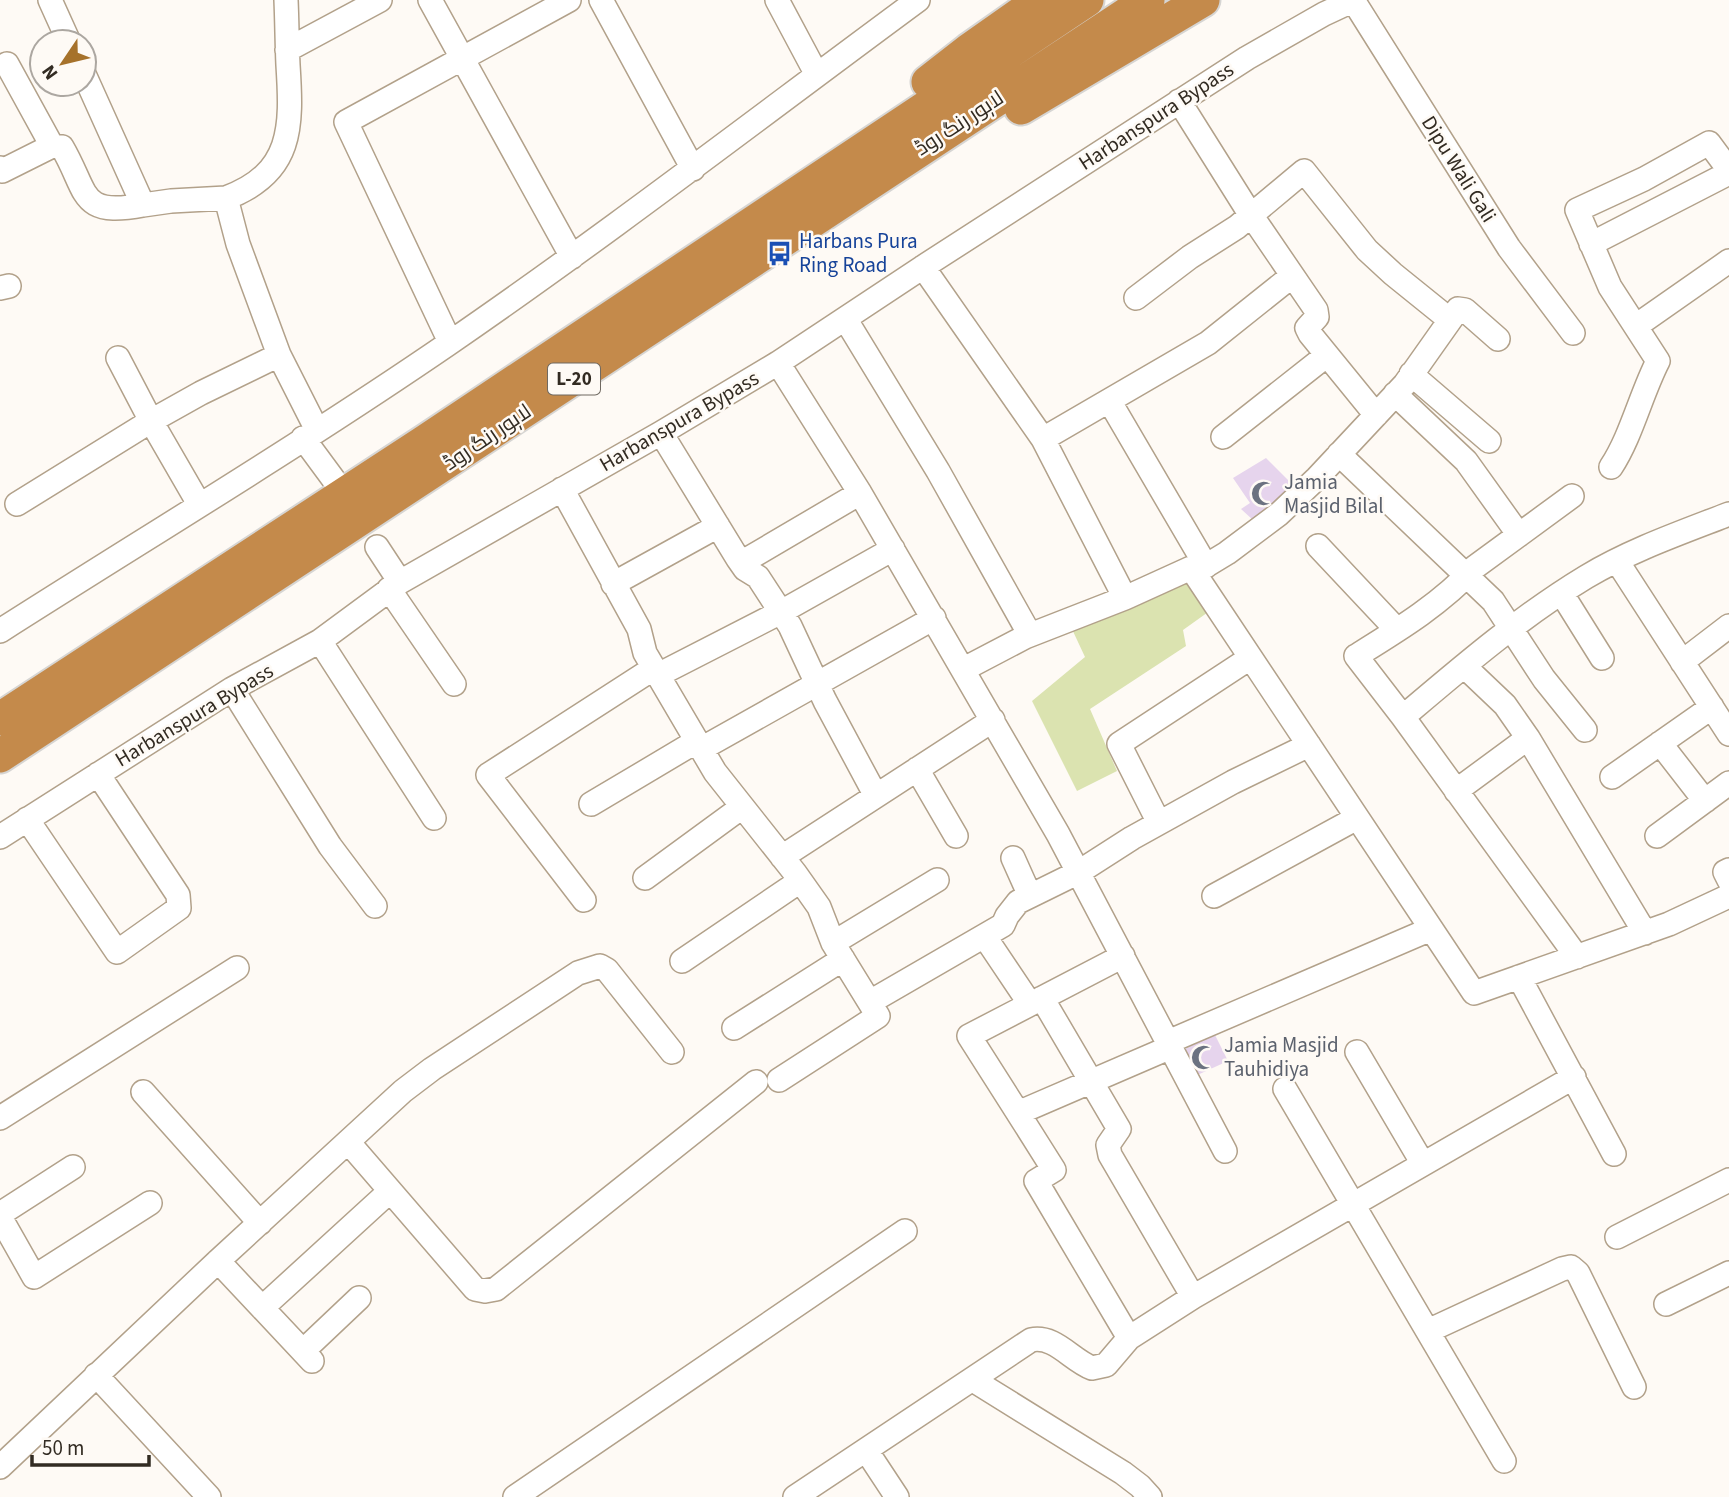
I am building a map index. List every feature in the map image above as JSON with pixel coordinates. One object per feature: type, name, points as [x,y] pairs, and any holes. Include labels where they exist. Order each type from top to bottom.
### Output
[{"type":"highway","points":[[764,233],[969,50],[1040,0]]},
{"type":"highway","name":"لاہور رنگ روڈ","points":[[0,756],[445,465],[1087,0]]},
{"type":"highway","name":"لاہور رنگ روڈ","points":[[0,719],[424,442],[1148,0]]},
{"type":"highway","points":[[764,233],[1001,119],[1203,0]]},
{"type":"street","points":[[50,0],[63,28]]},
{"type":"street","points":[[1,170],[52,146],[62,147],[86,195],[94,204],[113,209],[171,201],[226,198],[244,192],[260,180],[278,160],[287,141],[290,104],[286,0]]},
{"type":"street","points":[[287,50],[380,0]]},
{"type":"street","points":[[430,0],[572,257]]},
{"type":"street","points":[[450,342],[346,122],[569,0]]},
{"type":"street","points":[[601,0],[693,169]]},
{"type":"street","points":[[777,0],[817,75]]},
{"type":"street","points":[[0,631],[450,342],[693,169],[918,0]]},
{"type":"street","name":"Harbanspura Bypass","points":[[0,837],[232,689],[320,640],[394,585],[778,363],[1319,7],[1353,0]]},
{"type":"street","name":"Dipu Wali Gali","points":[[1353,0],[1509,248],[1573,332]]},
{"type":"street","points":[[7,64],[52,146]]},
{"type":"street","points":[[95,98],[143,205]]},
{"type":"street","points":[[1179,101],[1250,214],[1316,310],[1317,317],[1307,328],[1376,415]]},
{"type":"street","points":[[1591,244],[1729,172],[1709,143],[1644,179],[1577,210],[1591,244],[1610,287],[1658,361],[1611,467]]},
{"type":"street","points":[[1136,298],[1237,227],[1304,171],[1367,250],[1450,320]]},
{"type":"street","points":[[226,198],[238,244],[279,355],[310,434],[334,480]]},
{"type":"street","points":[[1636,326],[1729,261]]},
{"type":"street","points":[[923,267],[1043,439],[1125,598]]},
{"type":"street","points":[[1043,439],[1209,343],[1292,276]]},
{"type":"street","points":[[964,669],[1030,635],[1125,598],[1191,568],[1200,569],[1279,514],[1395,394],[1458,309],[1465,310],[1498,339]]},
{"type":"street","points":[[846,320],[937,471],[1030,635]]},
{"type":"street","points":[[18,504],[150,421],[279,355]]},
{"type":"street","points":[[1223,437],[1327,355]]},
{"type":"street","points":[[118,358],[150,421],[199,504]]},
{"type":"street","points":[[778,363],[860,493],[993,720],[1079,872],[1225,1151]]},
{"type":"street","points":[[1411,374],[1489,440]]},
{"type":"street","points":[[1395,394],[1466,461],[1519,535]]},
{"type":"street","points":[[1110,402],[1250,657],[1474,993],[1670,924],[1729,896]]},
{"type":"street","points":[[661,433],[745,569],[758,577],[781,612],[876,796]]},
{"type":"street","points":[[1339,454],[1493,601],[1544,679],[1585,730]]},
{"type":"street","points":[[349,1143],[475,1289],[496,1289],[768,1081],[878,1016],[838,951],[819,907],[715,772],[645,653],[639,629],[562,489]]},
{"type":"street","points":[[741,563],[860,493]]},
{"type":"street","points":[[1572,496],[1475,567],[1412,621],[1356,656],[1577,957]]},
{"type":"street","points":[[1403,717],[1510,628],[1587,576],[1648,545],[1729,514]]},
{"type":"street","points":[[613,584],[718,526]]},
{"type":"street","points":[[1318,546],[1398,630]]},
{"type":"street","points":[[377,547],[394,585],[454,684]]},
{"type":"street","points":[[584,901],[488,775],[656,672],[781,612],[893,549]]},
{"type":"street","points":[[1617,561],[1729,734]]},
{"type":"street","points":[[1562,594],[1602,658]]},
{"type":"street","points":[[591,804],[934,618]]},
{"type":"street","points":[[1682,662],[1729,626]]},
{"type":"street","points":[[320,640],[434,818]]},
{"type":"street","points":[[1159,823],[1119,744],[1250,657]]},
{"type":"street","points":[[1464,666],[1505,705],[1528,738],[1645,933]]},
{"type":"street","points":[[232,689],[330,846],[375,906]]},
{"type":"street","points":[[1612,777],[1712,707]]},
{"type":"street","points":[[782,857],[993,720]]},
{"type":"street","points":[[1456,791],[1528,738]]},
{"type":"street","points":[[1660,743],[1705,801]]},
{"type":"street","points":[[870,1002],[1003,925],[1018,902],[1079,872],[1233,782],[1309,745]]},
{"type":"street","points":[[917,769],[956,836]]},
{"type":"street","points":[[27,819],[117,952],[179,908],[180,902],[98,774]]},
{"type":"street","points":[[1657,836],[1729,783]]},
{"type":"street","points":[[645,878],[742,807]]},
{"type":"street","points":[[1214,896],[1357,818]]},
{"type":"street","points":[[1013,858],[1030,897]]},
{"type":"street","points":[[1729,870],[1725,872],[1729,880]]},
{"type":"street","points":[[734,1028],[937,880]]},
{"type":"street","points":[[682,961],[800,881]]},
{"type":"street","points":[[1018,1113],[1431,929]]},
{"type":"street","points":[[985,937],[1036,1001],[1091,1081],[1119,1129],[1108,1145],[1110,1155],[1193,1297]]},
{"type":"street","points":[[1123,956],[969,1036],[1055,1170],[1036,1181],[1129,1338]]},
{"type":"street","points":[[0,1467],[403,1091],[432,1069],[590,967],[600,966],[607,970],[673,1052]]},
{"type":"street","points":[[0,1118],[237,968]]},
{"type":"street","points":[[1520,977],[1614,1154]]},
{"type":"street","points":[[1357,1052],[1423,1164]]},
{"type":"street","points":[[795,1497],[1031,1340],[1055,1343],[1086,1366],[1098,1368],[1106,1365],[1129,1338],[1193,1297],[1574,1077]]},
{"type":"street","points":[[1285,1089],[1504,1461]]},
{"type":"street","points":[[143,1092],[260,1223]]},
{"type":"street","points":[[73,1167],[0,1216],[34,1277],[150,1203]]},
{"type":"street","points":[[1617,1237],[1729,1180]]},
{"type":"street","points":[[262,1308],[390,1191]]},
{"type":"street","points":[[515,1497],[905,1231]]},
{"type":"street","points":[[218,1261],[307,1356],[359,1298]]},
{"type":"street","points":[[1428,1331],[1562,1269],[1571,1268],[1578,1273],[1634,1387]]},
{"type":"street","points":[[1666,1304],[1729,1273]]},
{"type":"street","points":[[96,1376],[209,1497]]},
{"type":"street","points":[[973,1380],[1123,1473],[1150,1497]]},
{"type":"street","points":[[866,1450],[897,1497]]},
{"type":"green space","points":[[1189,580],[1211,610],[1183,630],[1186,646],[1090,709],[1117,771],[1077,791],[1032,701],[1085,657],[1071,627]]},
{"type":"building","name":"Jamia Masjid Bilal","points":[[1266,458],[1293,485],[1253,520],[1241,509],[1250,503],[1233,478]]},
{"type":"building","name":"Jamia Masjid Tauhidiya","points":[[1214,1033],[1228,1061],[1193,1077],[1180,1052]]},
{"type":"place","name":"Harbans Pura Ring Road","points":[[779,253]]},
{"type":"place","name":"Jamia Masjid Bilal","points":[[1264,494]]},
{"type":"place","name":"Jamia Masjid Tauhidiya","points":[[1204,1057]]}]
